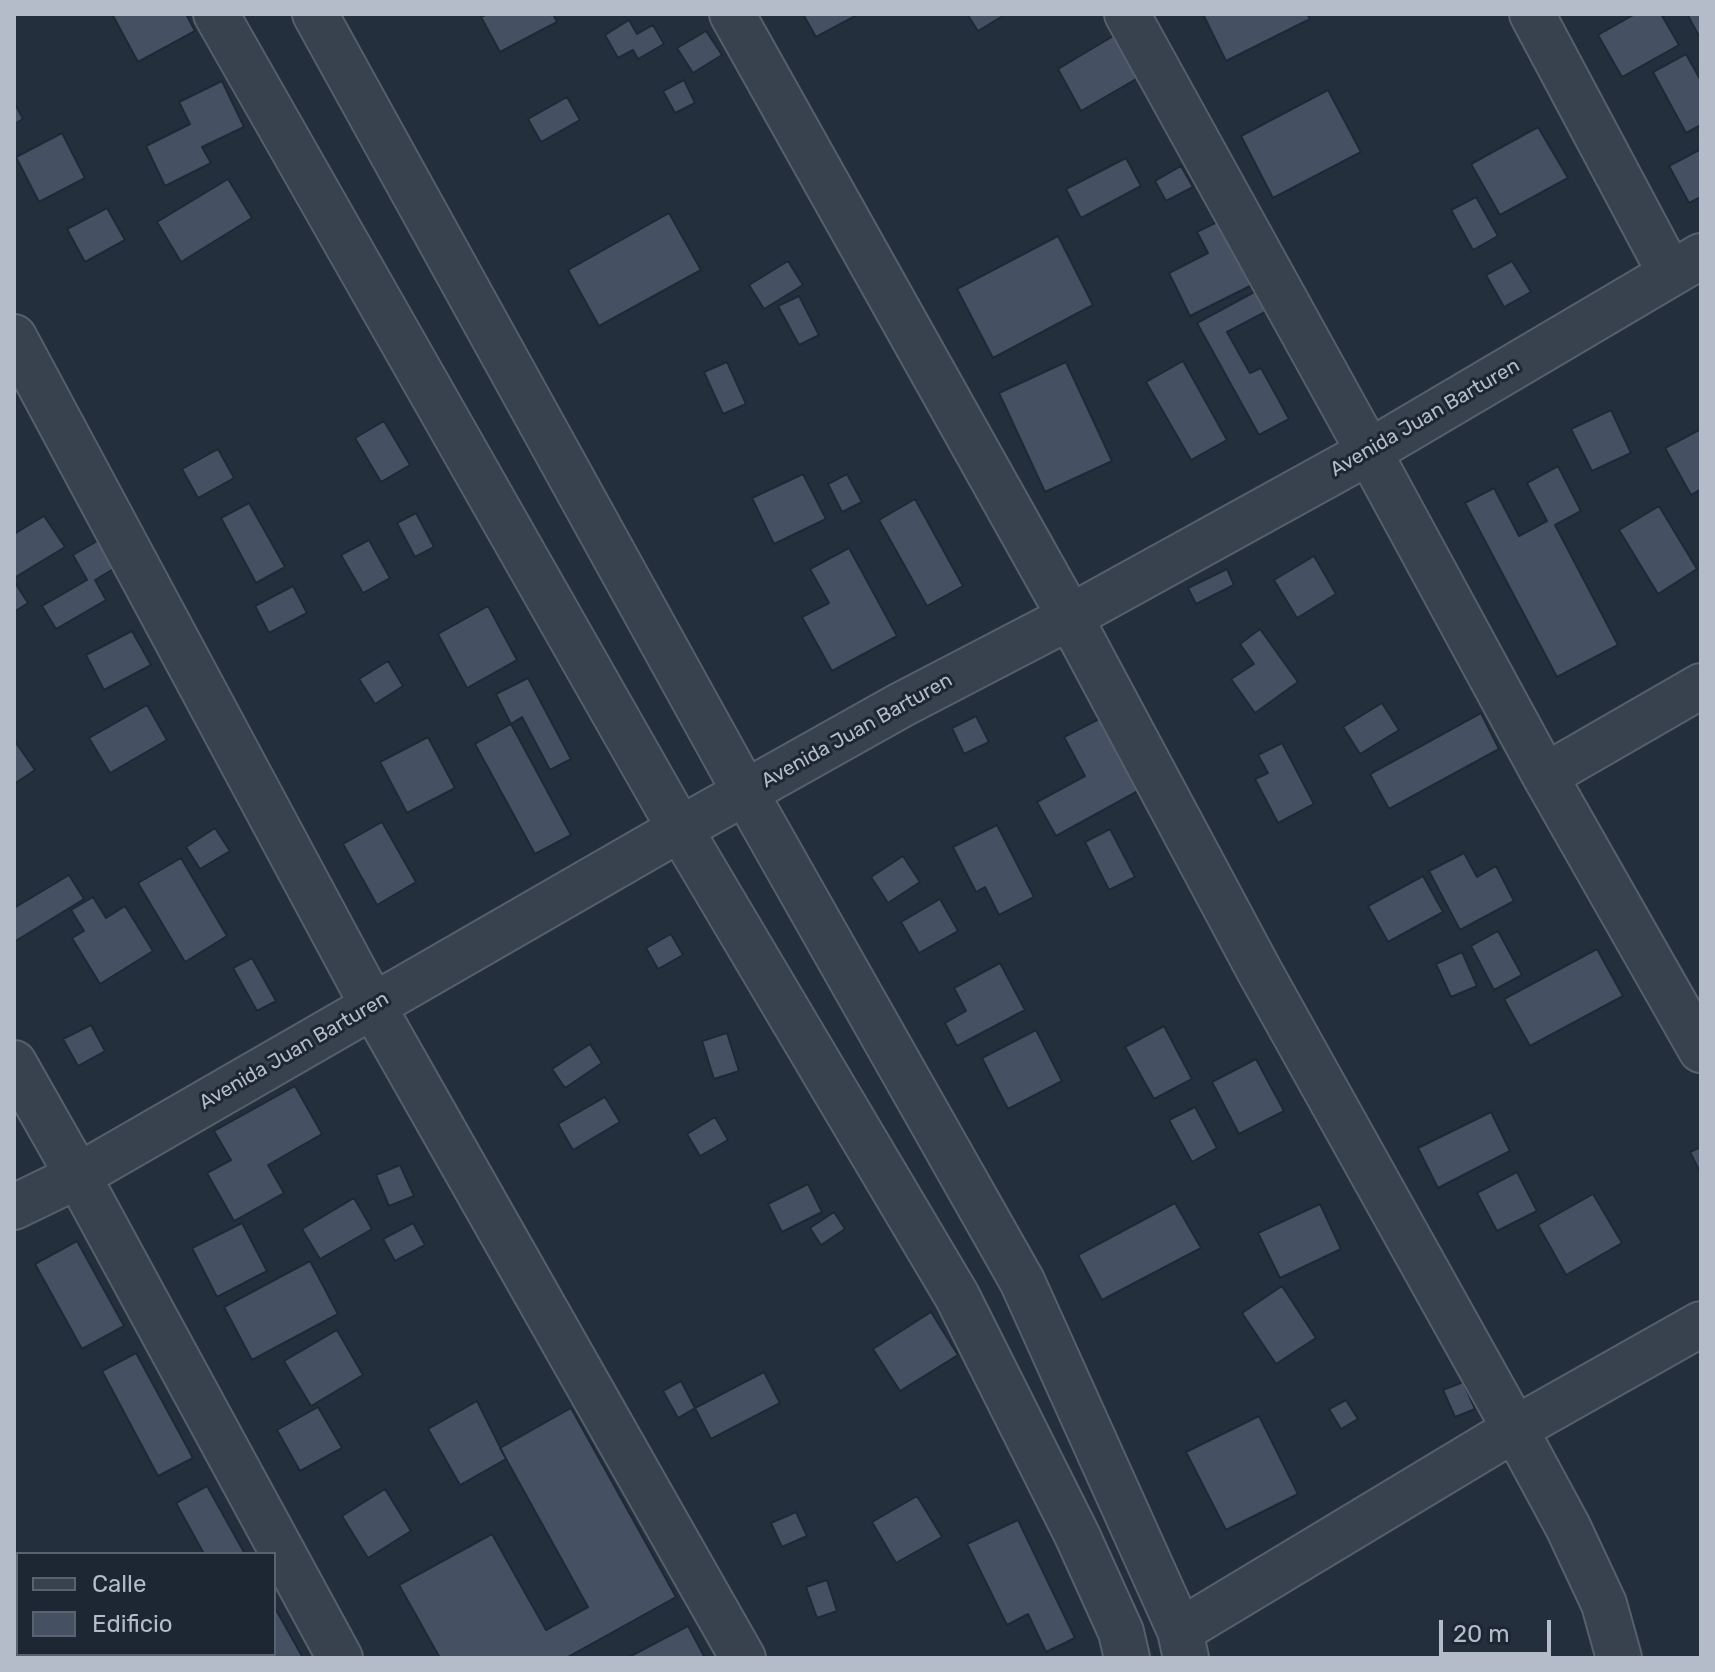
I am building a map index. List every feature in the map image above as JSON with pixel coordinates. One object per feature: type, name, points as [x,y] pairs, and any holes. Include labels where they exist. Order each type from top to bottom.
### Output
[{"type":"street","points":[[216,14],[680,829],[957,1296],[1077,1535],[1121,1632],[1127,1658]]},
{"type":"street","points":[[315,14],[745,792],[1022,1281],[1183,1644],[1515,1429],[1701,1324]]},
{"type":"street","points":[[732,14],[1070,617],[1260,972],[1568,1527],[1604,1604],[1619,1658]]},
{"type":"street","points":[[1127,14],[1545,776],[1701,1050]]},
{"type":"street","points":[[1532,14],[1686,265]]},
{"type":"street","name":"Avenida Juan Barturen","points":[[14,1207],[78,1176],[901,705],[1070,617],[1369,452],[1686,265]]},
{"type":"street","points":[[14,337],[373,1006],[743,1658]]},
{"type":"street","points":[[1545,776],[1701,686]]},
{"type":"street","points":[[14,1063],[340,1658]]},
{"type":"building","points":[[112,14],[186,14],[195,31],[138,62]]},
{"type":"building","points":[[487,14],[553,14],[557,22],[500,52],[481,17]]},
{"type":"building","points":[[803,14],[859,14],[816,37]]},
{"type":"building","points":[[967,14],[1006,14],[978,31]]},
{"type":"building","points":[[1203,14],[1307,14],[1310,19],[1226,61]]},
{"type":"building","points":[[1635,14],[1661,14],[1679,45],[1622,77],[1598,35]]},
{"type":"building","points":[[1687,14],[1701,14],[1701,35],[1699,36]]},
{"type":"building","points":[[629,20],[637,34],[653,25],[664,44],[638,59],[633,50],[618,58],[605,35]]},
{"type":"building","points":[[706,31],[722,55],[693,73],[677,48]]},
{"type":"building","points":[[1120,32],[1143,75],[1081,111],[1058,69]]},
{"type":"building","points":[[1686,54],[1701,81],[1701,125],[1686,133],[1653,72]]},
{"type":"building","points":[[684,80],[695,103],[675,113],[663,91]]},
{"type":"building","points":[[222,81],[244,127],[202,147],[211,163],[165,186],[146,146],[190,124],[179,102]]},
{"type":"building","points":[[1328,90],[1361,152],[1273,198],[1241,136]]},
{"type":"building","points":[[567,97],[580,120],[541,142],[528,119]]},
{"type":"building","points":[[14,102],[23,119],[14,124]]},
{"type":"building","points":[[1538,127],[1568,178],[1500,215],[1471,164]]},
{"type":"building","points":[[62,133],[85,178],[39,202],[16,157]]},
{"type":"building","points":[[1701,149],[1701,197],[1689,203],[1669,166]]},
{"type":"building","points":[[1126,158],[1141,186],[1081,218],[1066,189]]},
{"type":"building","points":[[1181,166],[1193,187],[1166,201],[1155,181]]},
{"type":"building","points":[[228,179],[252,218],[181,262],[157,222]]},
{"type":"building","points":[[1476,197],[1498,236],[1473,250],[1451,210]]},
{"type":"building","points":[[107,208],[125,240],[85,262],[67,229]]},
{"type":"building","points":[[669,213],[701,270],[599,326],[568,270]]},
{"type":"building","points":[[1225,218],[1258,282],[1190,316],[1169,273],[1208,253],[1197,232]]},
{"type":"building","points":[[1058,236],[1093,305],[993,358],[957,289]]},
{"type":"building","points":[[788,261],[803,285],[764,309],[749,285]]},
{"type":"building","points":[[1512,261],[1531,292],[1504,307],[1486,275]]},
{"type":"building","points":[[1258,290],[1269,310],[1227,332],[1250,373],[1261,368],[1289,419],[1259,435],[1197,323]]},
{"type":"building","points":[[799,296],[819,335],[799,345],[778,306]]},
{"type":"building","points":[[1183,361],[1227,440],[1191,460],[1146,382]]},
{"type":"building","points":[[727,362],[746,404],[723,414],[704,372]]},
{"type":"building","points":[[1066,362],[1112,461],[1045,492],[999,393]]},
{"type":"building","points":[[1611,410],[1631,453],[1592,471],[1571,429]]},
{"type":"building","points":[[384,421],[410,465],[381,482],[355,438]]},
{"type":"building","points":[[1701,429],[1701,489],[1691,495],[1665,448]]},
{"type":"building","points":[[218,449],[234,478],[198,498],[182,469]]},
{"type":"building","points":[[1558,466],[1581,511],[1555,525],[1618,645],[1557,677],[1465,503],[1494,488],[1519,536],[1547,521],[1527,483]]},
{"type":"building","points":[[803,474],[826,519],[774,544],[752,498]]},
{"type":"building","points":[[847,474],[862,502],[842,512],[828,484]]},
{"type":"building","points":[[915,499],[963,586],[927,606],[879,520]]},
{"type":"building","points":[[249,503],[285,567],[256,583],[221,518]]},
{"type":"building","points":[[1659,506],[1697,569],[1658,594],[1619,530]]},
{"type":"building","points":[[416,513],[434,547],[415,557],[397,523]]},
{"type":"building","points":[[44,516],[65,547],[14,578],[14,534]]},
{"type":"building","points":[[99,540],[115,568],[95,580],[106,600],[56,629],[42,606],[87,580],[73,555]]},
{"type":"building","points":[[369,540],[390,578],[363,593],[341,555]]},
{"type":"building","points":[[849,548],[897,636],[832,671],[802,617],[829,603],[810,569]]},
{"type":"building","points":[[1314,556],[1336,594],[1297,618],[1274,580]]},
{"type":"building","points":[[1227,569],[1234,585],[1196,604],[1188,588]]},
{"type":"building","points":[[14,581],[28,603],[14,612]]},
{"type":"building","points":[[293,586],[307,613],[269,633],[255,606]]},
{"type":"building","points":[[488,606],[517,660],[467,688],[438,634]]},
{"type":"building","points":[[1260,629],[1298,682],[1255,713],[1231,679],[1254,664],[1240,644]]},
{"type":"building","points":[[132,631],[151,665],[104,690],[86,655]]},
{"type":"building","points":[[388,661],[403,686],[375,704],[359,679]]},
{"type":"building","points":[[528,678],[571,759],[550,770],[522,717],[511,724],[496,694]]},
{"type":"building","points":[[1382,703],[1399,730],[1360,754],[1343,727]]},
{"type":"building","points":[[147,705],[167,740],[110,773],[89,738]]},
{"type":"building","points":[[1481,713],[1499,749],[1389,809],[1370,774]]},
{"type":"building","points":[[976,716],[989,742],[964,754],[952,728]]},
{"type":"building","points":[[1099,719],[1138,791],[1056,836],[1037,802],[1085,776],[1064,737]]},
{"type":"building","points":[[511,724],[571,835],[535,854],[475,744]]},
{"type":"building","points":[[428,737],[455,788],[407,813],[380,762]]},
{"type":"building","points":[[14,740],[35,770],[14,784]]},
{"type":"building","points":[[1282,743],[1314,804],[1278,823],[1255,779],[1268,773],[1258,755]]},
{"type":"building","points":[[382,822],[416,882],[377,905],[343,844]]},
{"type":"building","points":[[997,825],[1034,897],[999,915],[985,887],[976,892],[953,847]]},
{"type":"building","points":[[215,828],[230,851],[200,869],[186,847]]},
{"type":"building","points":[[1110,829],[1135,877],[1109,890],[1085,842]]},
{"type":"building","points":[[1464,853],[1477,877],[1496,866],[1514,901],[1460,930],[1429,871]]},
{"type":"building","points":[[903,856],[920,882],[888,903],[871,877]]},
{"type":"building","points":[[181,858],[227,936],[185,962],[138,883]]},
{"type":"building","points":[[69,875],[84,899],[14,942],[14,908]]},
{"type":"building","points":[[1423,876],[1443,912],[1388,942],[1368,906]]},
{"type":"building","points":[[93,897],[106,918],[125,906],[153,951],[100,984],[72,938],[84,931],[71,910]]},
{"type":"building","points":[[940,899],[958,931],[919,953],[901,922]]},
{"type":"building","points":[[1498,931],[1522,975],[1494,990],[1471,946]]},
{"type":"building","points":[[671,934],[683,955],[658,969],[646,948]]},
{"type":"building","points":[[1597,949],[1623,996],[1530,1046],[1504,999]]},
{"type":"building","points":[[1462,952],[1477,986],[1451,997],[1436,964]]},
{"type":"building","points":[[252,958],[276,1001],[257,1011],[233,968]]},
{"type":"building","points":[[1000,963],[1025,1010],[957,1046],[945,1023],[966,1011],[954,988]]},
{"type":"building","points":[[91,1025],[105,1051],[78,1066],[63,1039]]},
{"type":"building","points":[[1164,1026],[1192,1079],[1154,1099],[1125,1047]]},
{"type":"building","points":[[1036,1030],[1062,1081],[1008,1109],[982,1058]]},
{"type":"building","points":[[727,1033],[739,1071],[714,1079],[702,1041]]},
{"type":"building","points":[[590,1044],[602,1063],[565,1088],[552,1069]]},
{"type":"building","points":[[1256,1059],[1284,1111],[1239,1134],[1212,1082]]},
{"type":"building","points":[[295,1086],[322,1134],[268,1165],[284,1193],[234,1221],[207,1173],[231,1160],[214,1131]]},
{"type":"building","points":[[605,1097],[620,1122],[573,1150],[558,1124]]},
{"type":"building","points":[[1195,1107],[1217,1148],[1192,1162],[1169,1120]]},
{"type":"building","points":[[1491,1112],[1510,1151],[1438,1188],[1418,1148]]},
{"type":"building","points":[[715,1117],[728,1140],[700,1156],[687,1134]]},
{"type":"building","points":[[1701,1147],[1701,1174],[1690,1152]]},
{"type":"building","points":[[400,1165],[414,1196],[389,1206],[376,1175]]},
{"type":"building","points":[[1517,1172],[1537,1211],[1497,1231],[1477,1193]]},
{"type":"building","points":[[808,1184],[822,1212],[782,1232],[768,1204]]},
{"type":"building","points":[[1593,1194],[1622,1243],[1566,1275],[1538,1225]]},
{"type":"building","points":[[354,1198],[372,1229],[320,1259],[302,1229]]},
{"type":"building","points":[[1175,1203],[1201,1248],[1102,1300],[1078,1255]]},
{"type":"building","points":[[1320,1204],[1341,1249],[1280,1278],[1258,1233]]},
{"type":"building","points":[[834,1212],[845,1229],[821,1245],[810,1228]]},
{"type":"building","points":[[242,1223],[267,1271],[217,1297],[192,1248]]},
{"type":"building","points":[[413,1223],[425,1245],[395,1261],[383,1239]]},
{"type":"building","points":[[77,1241],[124,1326],[82,1349],[35,1264]]},
{"type":"building","points":[[310,1261],[338,1314],[252,1360],[224,1307]]},
{"type":"building","points":[[1282,1286],[1316,1338],[1276,1364],[1242,1313]]},
{"type":"building","points":[[931,1312],[958,1355],[900,1391],[873,1349]]},
{"type":"building","points":[[337,1330],[363,1375],[311,1406],[284,1361]]},
{"type":"building","points":[[136,1353],[193,1458],[158,1476],[102,1371]]},
{"type":"building","points":[[764,1372],[780,1403],[711,1439],[695,1408]]},
{"type":"building","points":[[681,1381],[695,1408],[678,1418],[663,1391]]},
{"type":"building","points":[[1463,1382],[1475,1409],[1455,1417],[1443,1390]]},
{"type":"building","points":[[1346,1400],[1358,1419],[1341,1429],[1329,1409]]},
{"type":"building","points":[[477,1401],[506,1459],[460,1485],[428,1429]]},
{"type":"building","points":[[318,1407],[342,1448],[300,1471],[277,1430]]},
{"type":"building","points":[[571,1408],[676,1597],[566,1658],[440,1658],[399,1585],[492,1534],[546,1630],[588,1607],[500,1448]]},
{"type":"building","points":[[1259,1416],[1298,1494],[1226,1530],[1186,1452]]},
{"type":"building","points":[[207,1486],[244,1552],[203,1552],[176,1503]]},
{"type":"building","points":[[385,1489],[411,1531],[368,1558],[342,1516]]},
{"type":"building","points":[[917,1496],[942,1537],[896,1563],[872,1522]]},
{"type":"building","points":[[796,1512],[807,1536],[782,1547],[771,1523]]},
{"type":"building","points":[[1018,1520],[1075,1638],[1046,1652],[1028,1614],[1007,1625],[967,1544]]},
{"type":"building","points":[[827,1580],[837,1611],[817,1618],[806,1587]]},
{"type":"building","points":[[16,1584],[16,1630],[14,1626]]},
{"type":"building","points":[[276,1610],[303,1658],[262,1658],[276,1656]]},
{"type":"building","points":[[688,1626],[705,1658],[627,1658]]},
{"type":"building","points":[[31,1656],[78,1658],[32,1658]]},
{"type":"building","points":[[96,1656],[141,1656],[137,1658]]}]
